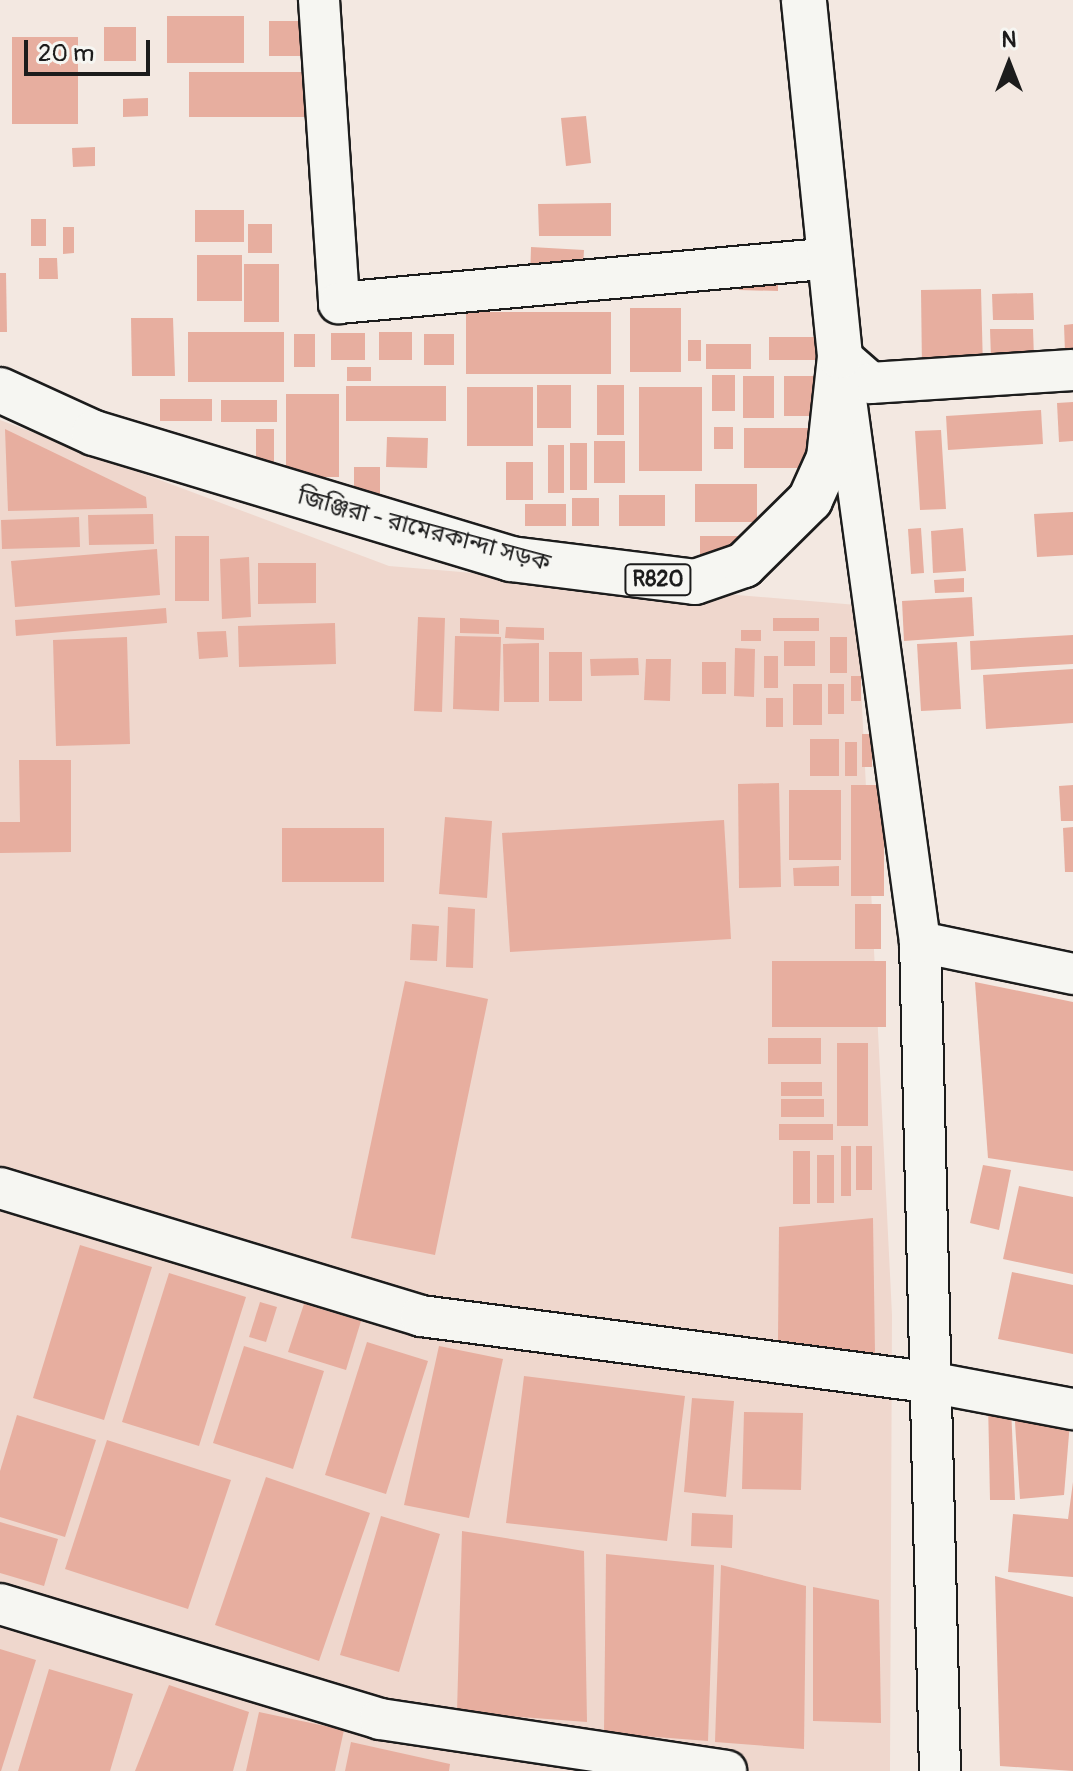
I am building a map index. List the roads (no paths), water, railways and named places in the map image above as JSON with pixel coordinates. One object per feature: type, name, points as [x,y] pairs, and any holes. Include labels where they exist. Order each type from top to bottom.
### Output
[{"type":"main road","name":"জিঞ্জিরা - রামেরকান্দা সড়ক","points":[[0,390],[94,433],[393,527],[511,559],[695,582],[744,565],[810,500],[829,458],[840,356],[804,0]]},
{"type":"street","points":[[319,0],[339,303],[829,258]]},
{"type":"street","points":[[840,356],[871,383],[1073,370]]},
{"type":"street","points":[[840,356],[920,942],[935,1383],[940,1771]]},
{"type":"street","points":[[920,942],[1073,974]]},
{"type":"street","points":[[0,1188],[421,1316],[935,1383],[1073,1409]]},
{"type":"street","points":[[0,1604],[380,1719],[726,1771]]}]
